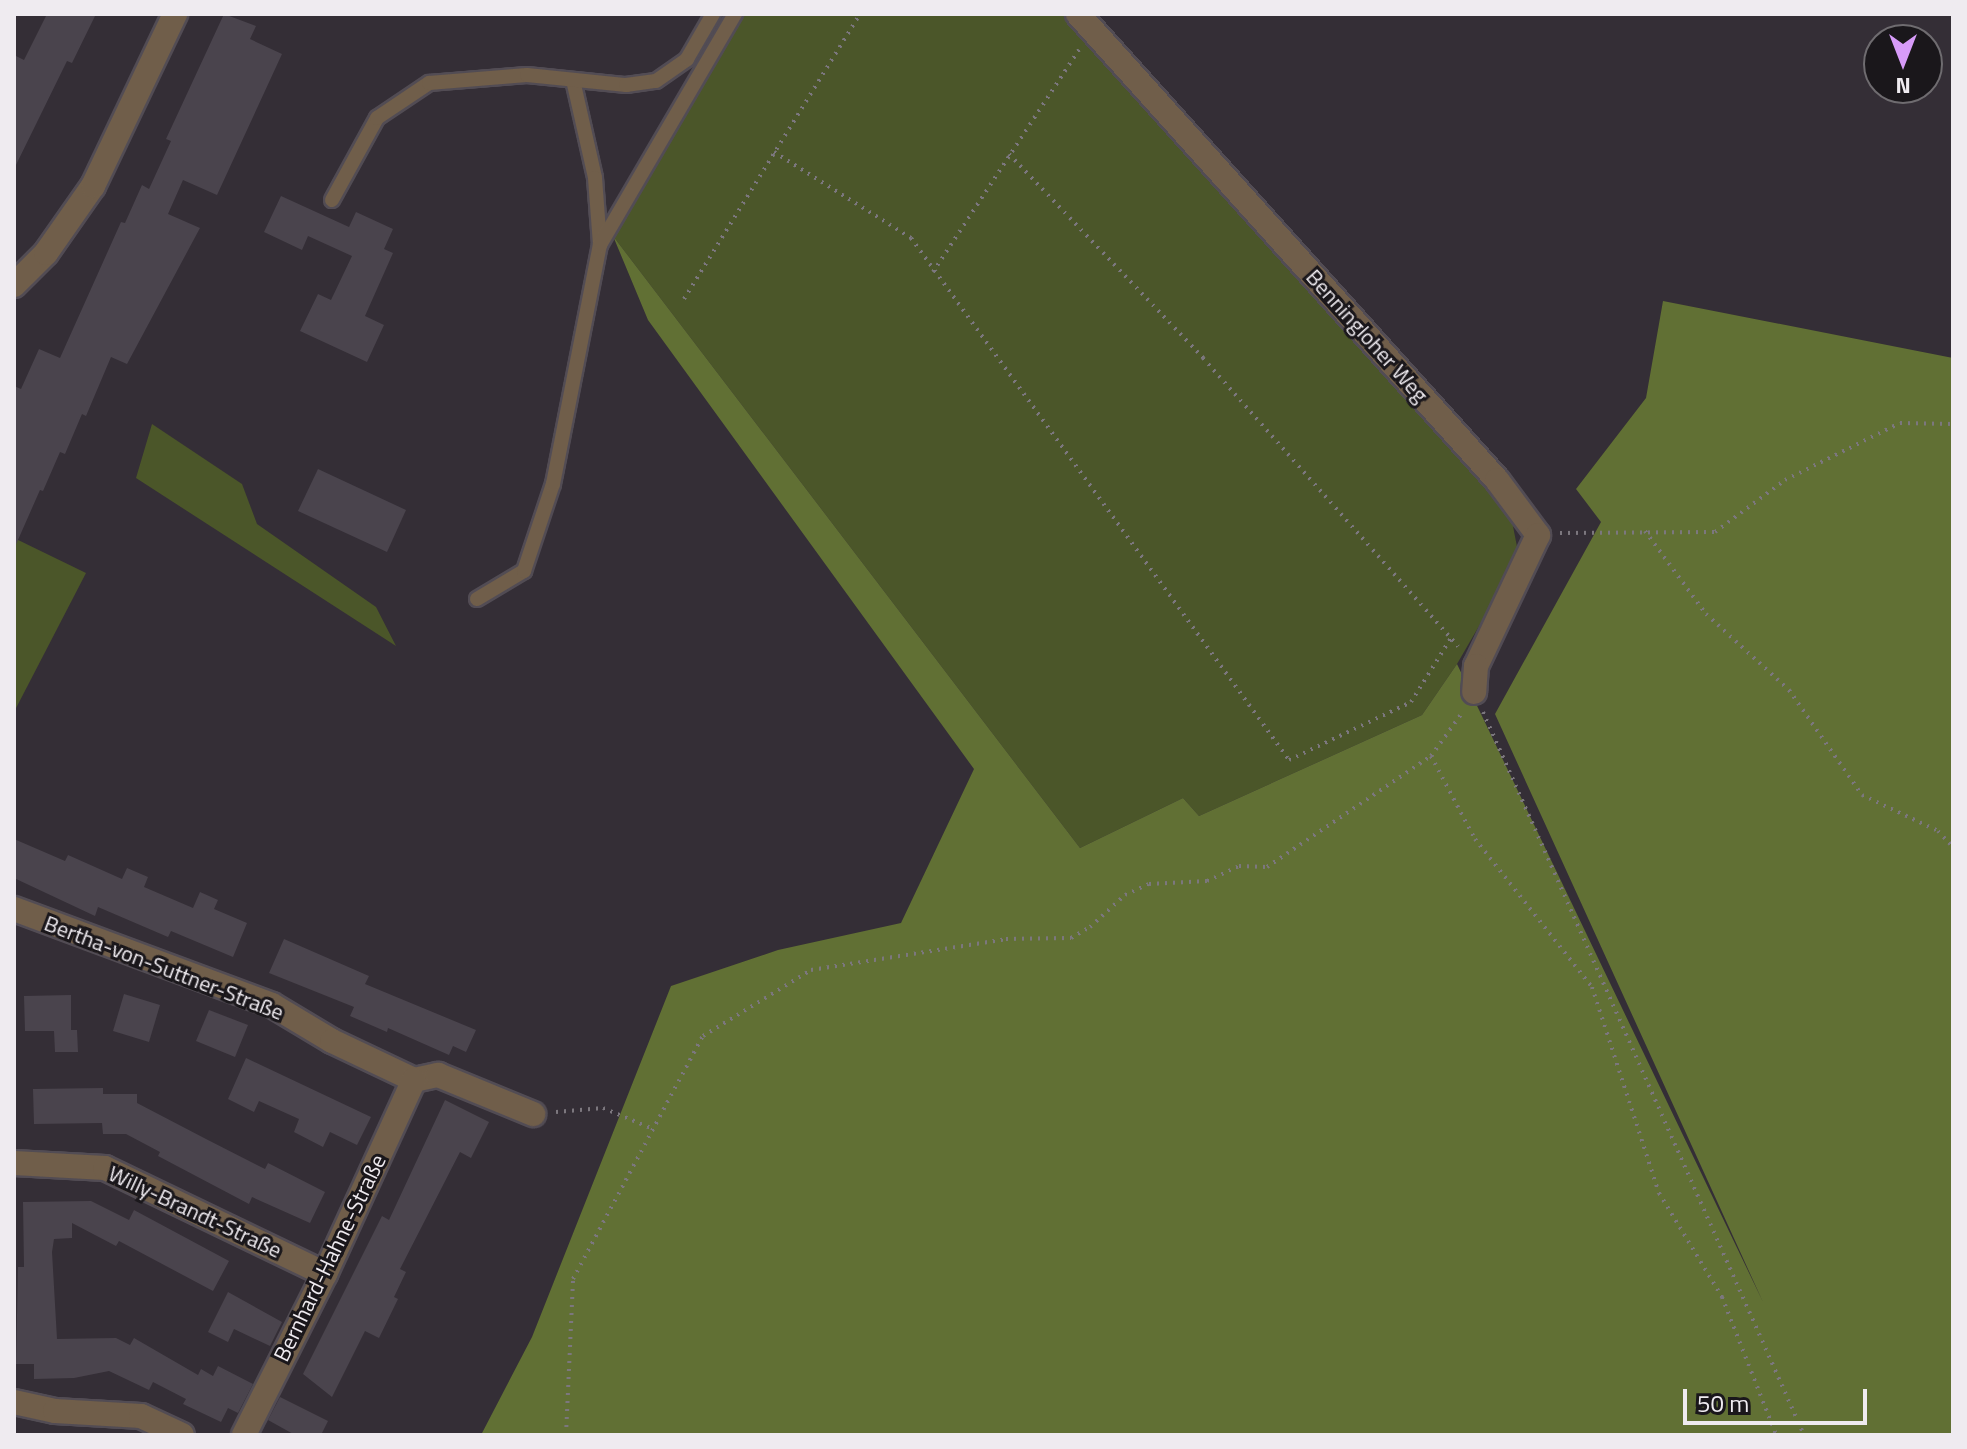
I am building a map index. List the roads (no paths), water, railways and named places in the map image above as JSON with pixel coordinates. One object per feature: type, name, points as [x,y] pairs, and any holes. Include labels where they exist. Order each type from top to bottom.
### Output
[{"type":"street","points":[[14,285],[46,253],[93,186],[175,14]]},
{"type":"street","name":"Benningloher Weg","points":[[1085,22],[1497,480],[1538,535],[1476,666],[1474,692]]},
{"type":"street","name":"Bertha-von-Suttner-Straße","points":[[15,913],[272,1005],[332,1041],[414,1080],[438,1075],[533,1114]]},
{"type":"street","name":"Bernhard-Hahne-Straße","points":[[244,1435],[325,1274],[414,1080]]},
{"type":"street","name":"Willy-Brandt-Straße","points":[[14,1163],[105,1168],[325,1274]]},
{"type":"street","points":[[14,1402],[55,1411],[115,1411],[141,1416],[182,1435]]},
{"type":"lane","points":[[332,200],[377,118],[429,83],[527,75],[626,85],[656,81],[687,59],[713,14]]},
{"type":"lane","points":[[600,245],[735,14]]},
{"type":"lane","points":[[477,599],[524,571],[553,484],[600,245],[595,178],[573,80]]}]
